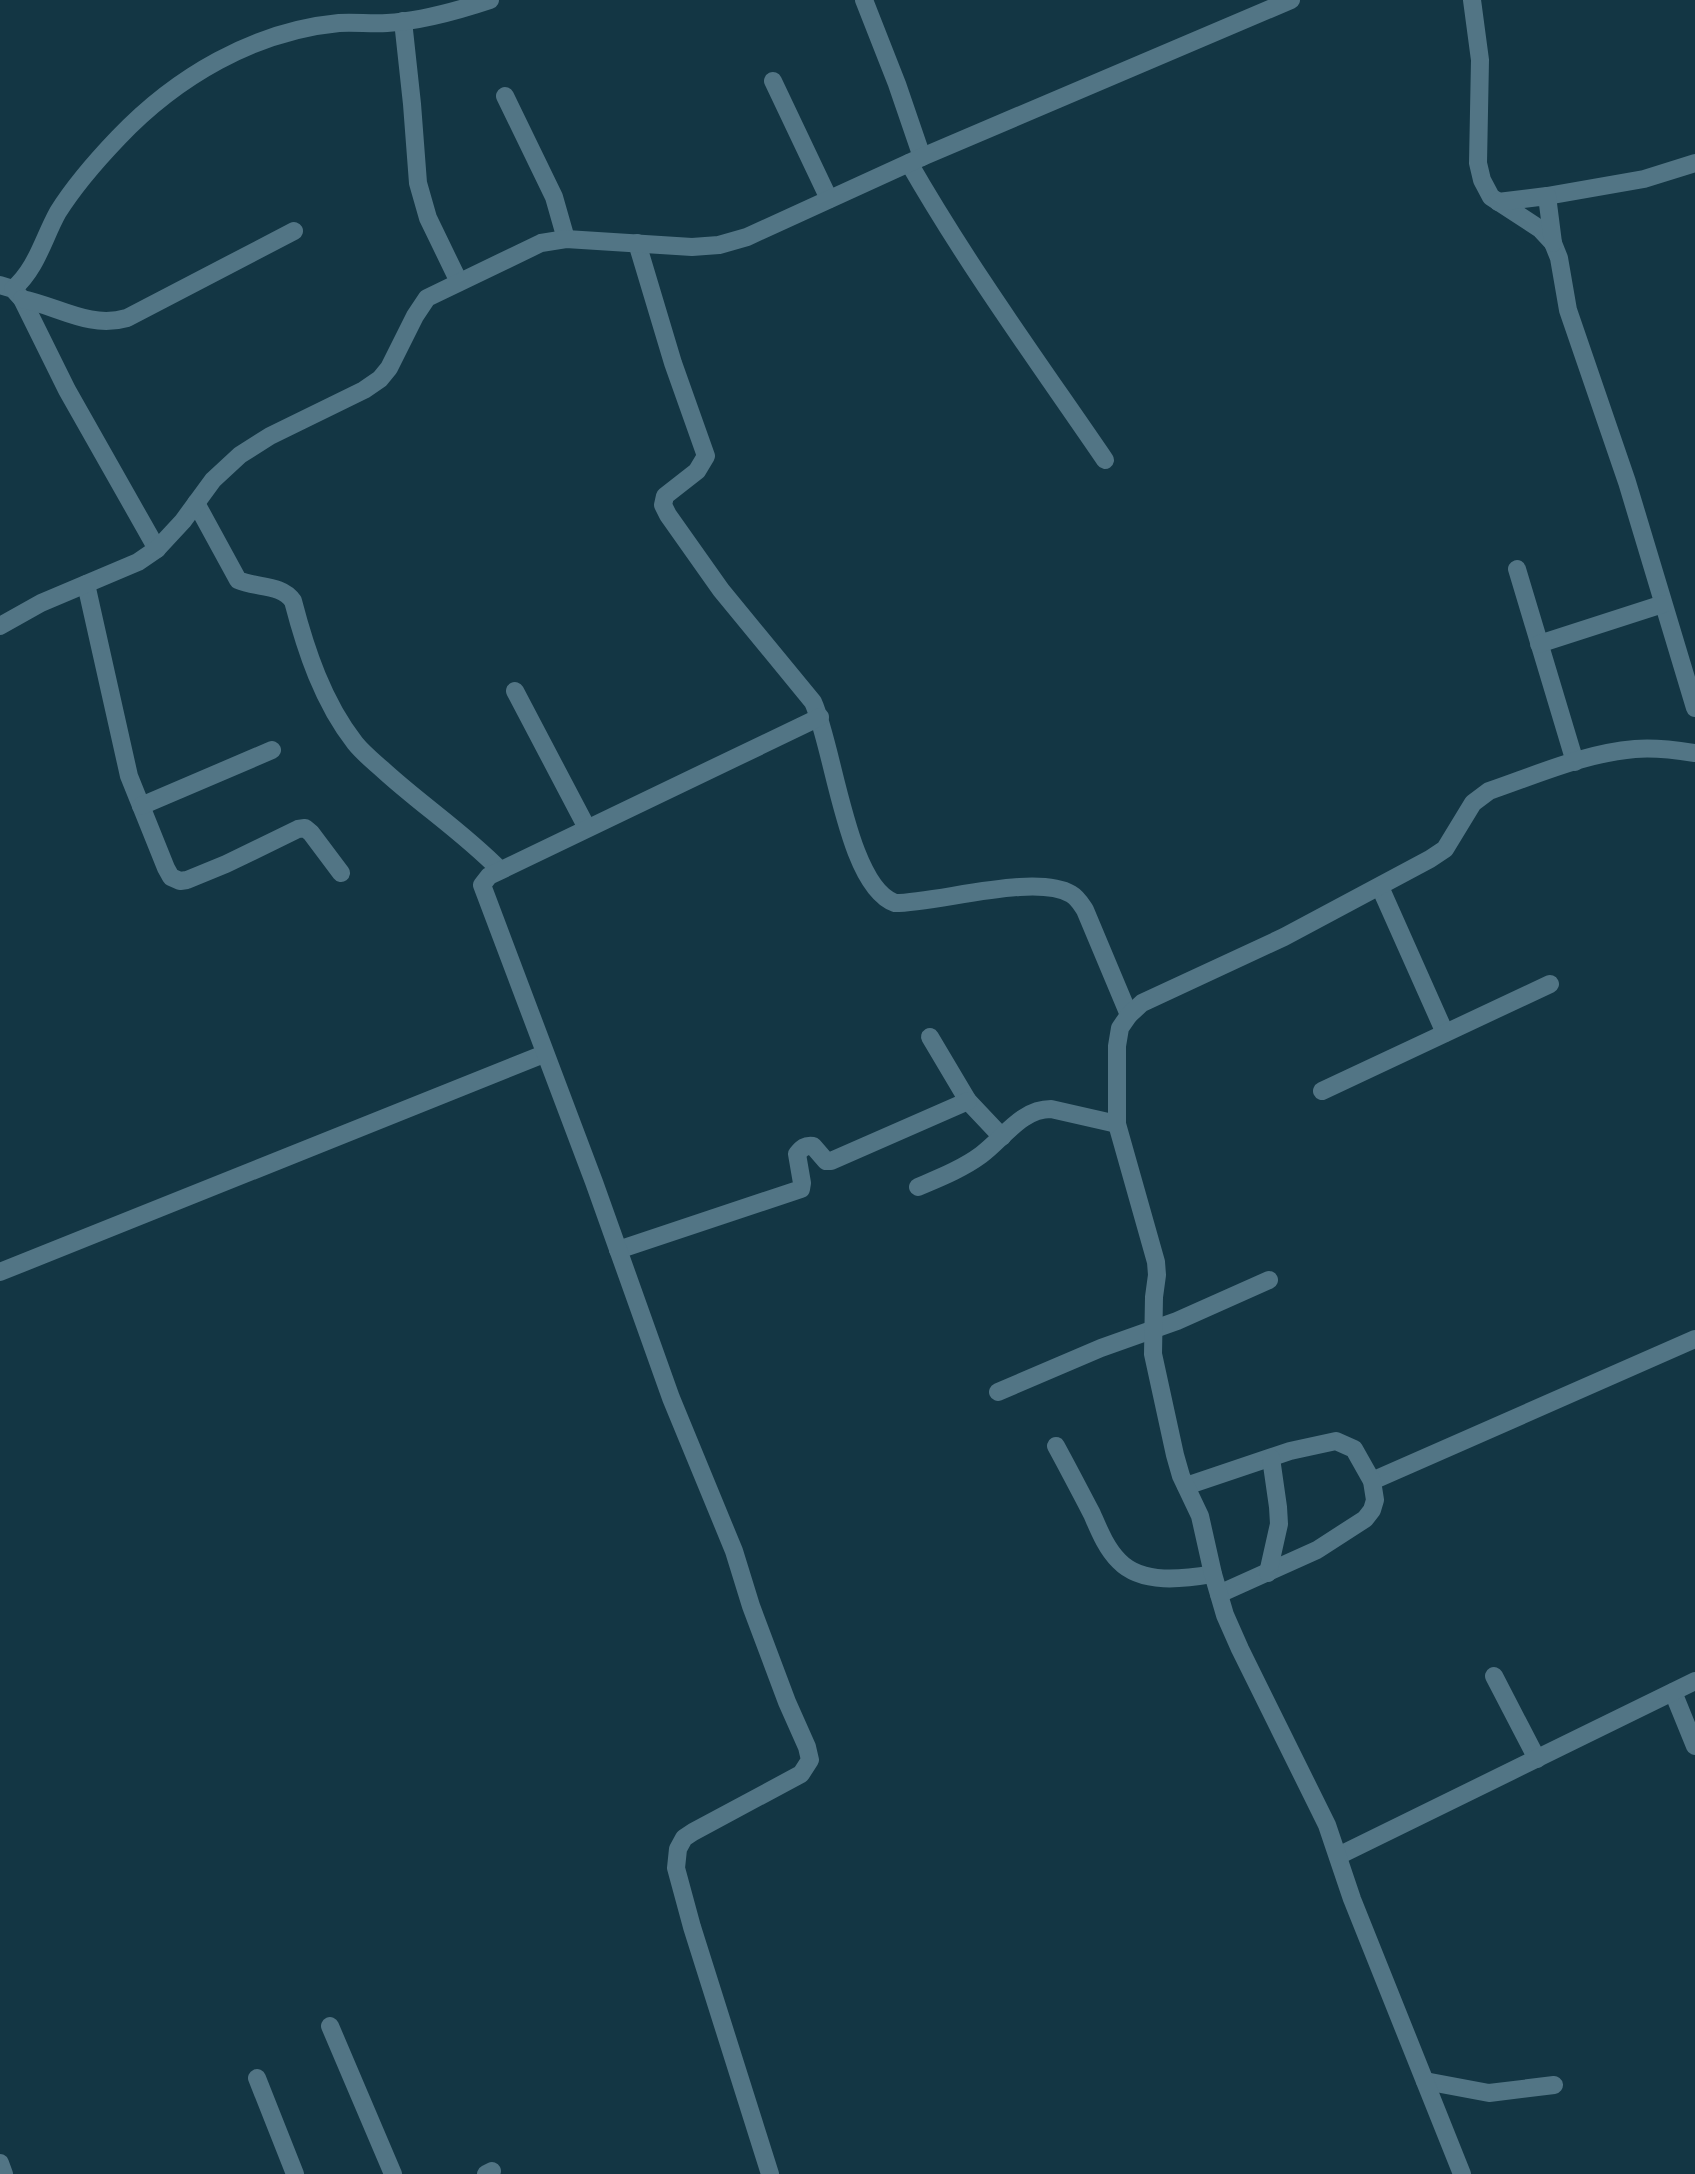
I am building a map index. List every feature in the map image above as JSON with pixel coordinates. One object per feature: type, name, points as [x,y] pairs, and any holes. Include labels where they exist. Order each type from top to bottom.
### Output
[{"type":"street","points":[[11,291],[25,278],[58,212],[91,165],[136,120],[199,72],[238,49],[307,28],[340,23],[389,23],[433,17],[490,0]]},
{"type":"street","points":[[864,0],[897,84],[916,160],[948,230],[1105,460]]},
{"type":"street","points":[[0,626],[41,603],[138,562],[157,549],[213,481],[240,455],[270,436],[364,390],[380,379],[389,368],[415,316],[428,298],[459,282],[541,243],[566,239],[692,247],[719,245],[747,237],[916,160],[1291,0]]},
{"type":"street","points":[[1472,0],[1480,60],[1478,163],[1482,180],[1491,197],[1540,229],[1553,243]]},
{"type":"street","points":[[403,21],[418,183],[428,218],[459,282]]},
{"type":"street","points":[[773,81],[829,199]]},
{"type":"street","points":[[505,96],[554,197],[566,239]]},
{"type":"street","points":[[1498,202],[1644,179],[1695,163]]},
{"type":"street","points":[[1547,195],[1553,243],[1559,258],[1568,310],[1627,482],[1695,708]]},
{"type":"street","points":[[11,291],[95,322],[111,323],[127,318],[294,231]]},
{"type":"street","points":[[637,243],[673,363],[706,456],[698,471],[665,496],[663,505],[721,590],[813,702],[820,717],[841,801],[859,858],[874,890],[884,900],[895,904],[991,890],[1050,887],[1069,893],[1078,899],[1085,910],[1129,1015]]},
{"type":"street","points":[[11,291],[157,549]]},
{"type":"street","points":[[196,503],[238,580],[281,591],[288,594],[293,601],[313,667],[335,714],[356,745],[500,870]]},
{"type":"street","points":[[1517,569],[1575,762]]},
{"type":"street","points":[[86,584],[120,742],[141,806],[172,877],[180,881],[226,864],[305,828],[341,873]]},
{"type":"street","points":[[1539,644],[1663,604]]},
{"type":"street","points":[[515,691],[587,828]]},
{"type":"street","points":[[770,2174],[676,1868],[678,1849],[684,1838],[801,1774],[810,1759],[751,1605],[726,1529],[671,1398],[482,885],[489,876],[500,870],[820,717]]},
{"type":"street","points":[[1462,2174],[1352,1899],[1314,1796],[1240,1649],[1219,1594],[1200,1516],[1185,1486],[1175,1455],[1153,1354],[1156,1262],[1117,1124],[1117,1046],[1120,1028],[1142,1003],[1284,937],[1380,887],[1445,849],[1473,803],[1489,791],[1611,752],[1637,748],[1695,753]]},
{"type":"street","points":[[141,806],[272,750]]},
{"type":"street","points":[[1380,887],[1445,1033]]},
{"type":"street","points":[[1322,1091],[1550,984]]},
{"type":"street","points":[[930,1037],[968,1101],[1002,1137]]},
{"type":"street","points":[[0,1272],[544,1054]]},
{"type":"street","points":[[618,1250],[801,1189],[797,1154],[807,1145],[813,1146],[826,1161],[831,1161],[968,1101]]},
{"type":"street","points":[[918,1187],[981,1155],[1028,1114],[1041,1109],[1117,1124]]},
{"type":"street","points":[[998,1392],[1101,1348],[1177,1321],[1269,1280]]},
{"type":"street","points":[[1372,1481],[1695,1339]]},
{"type":"street","points":[[1185,1486],[1290,1451],[1336,1441],[1354,1449],[1372,1481],[1375,1500],[1365,1519],[1317,1550],[1219,1594]]},
{"type":"street","points":[[1056,1446],[1105,1542],[1119,1562],[1147,1576],[1170,1580],[1213,1574]]},
{"type":"street","points":[[1268,1573],[1279,1524],[1271,1458]]},
{"type":"street","points":[[1494,1676],[1537,1759]]},
{"type":"street","points":[[1338,1856],[1695,1681]]},
{"type":"street","points":[[1673,1692],[1695,1746]]},
{"type":"street","points":[[330,2026],[393,2174]]},
{"type":"street","points":[[257,2078],[295,2174]]},
{"type":"street","points":[[1424,2081],[1489,2093],[1554,2085]]},
{"type":"street","points":[[0,2163],[4,2174]]}]
